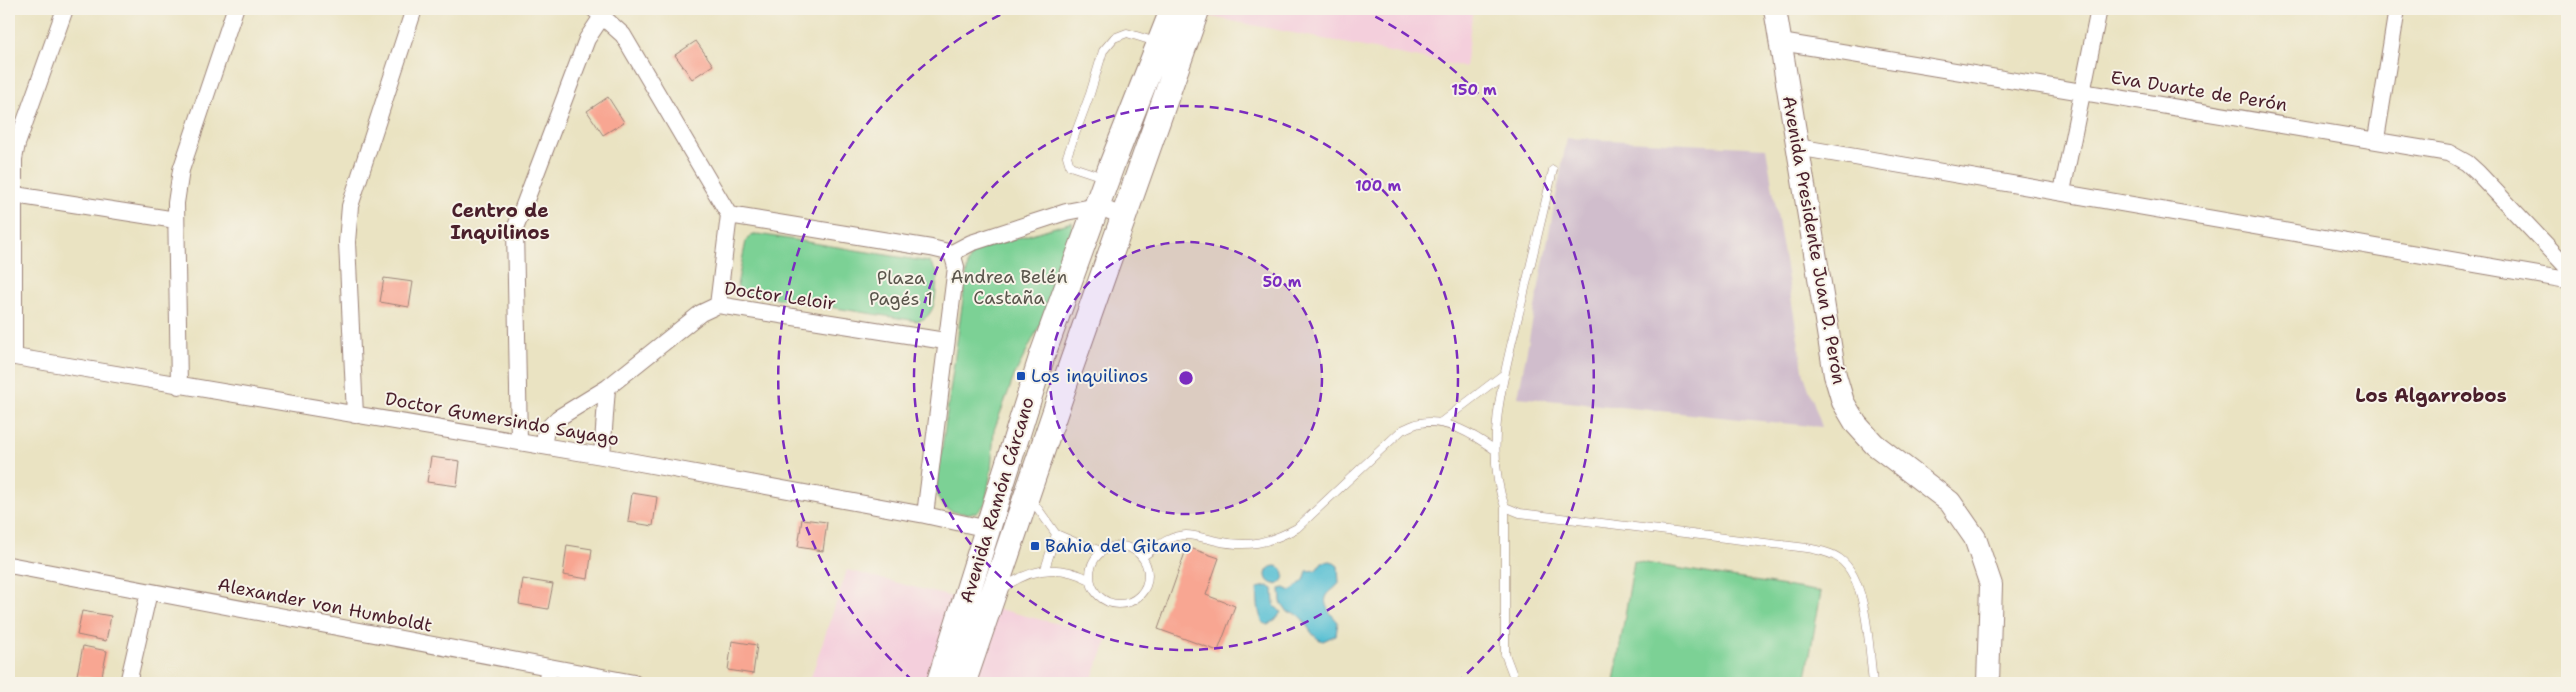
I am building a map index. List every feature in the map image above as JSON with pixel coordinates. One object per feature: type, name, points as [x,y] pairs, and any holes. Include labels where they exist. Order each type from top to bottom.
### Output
[{"type":"main road","name":"Avenida Ramón Cárcano","points":[[963,683],[1065,383],[1125,217],[1171,48],[1173,9]]},
{"type":"main road","points":[[1171,48],[1198,9]]},
{"type":"main road","name":"Avenida Presidente Juan D. Perón","points":[[1775,9],[1835,375],[1843,402],[1856,424],[1874,444],[1950,502],[1975,538],[1991,585],[1988,683]]},
{"type":"main road","name":"Avenida Ramón Cárcano","points":[[939,683],[1042,356],[1107,178],[1171,48]]},
{"type":"main road","points":[[1065,383],[1066,345],[1109,224],[1107,214],[1097,206]]},
{"type":"street","points":[[12,356],[14,159],[17,144],[65,9]]},
{"type":"street","points":[[179,386],[176,220],[181,170],[235,9]]},
{"type":"street","points":[[355,415],[347,242],[350,206],[414,9]]},
{"type":"street","points":[[2062,192],[2099,9]]},
{"type":"street","points":[[2376,140],[2398,9]]},
{"type":"street","points":[[519,441],[515,229],[598,12],[624,35],[729,215],[718,305]]},
{"type":"street","name":"Eva Duarte de Perón","points":[[1781,42],[2449,153],[2467,163],[2567,267]]},
{"type":"street","points":[[1797,147],[2567,280]]},
{"type":"street","points":[[15,195],[176,220]]},
{"type":"street","points":[[729,215],[952,253],[971,243],[1066,212],[1097,206],[1125,217]]},
{"type":"street","points":[[925,515],[945,340],[956,267],[952,253]]},
{"type":"street","name":"Doctor Leloir","points":[[543,446],[546,430],[558,418],[607,388],[701,312],[718,305],[945,340]]},
{"type":"street","name":"Doctor Gumersindo Sayago","points":[[12,356],[179,386],[519,441],[925,515],[988,529]]},
{"type":"street","points":[[602,456],[607,388]]},
{"type":"street","name":"Alexander von Humboldt","points":[[9,564],[547,675],[634,683]]},
{"type":"street","points":[[128,683],[149,592]]},
{"type":"lane","points":[[1107,178],[1076,170],[1070,166],[1066,156],[1090,94],[1103,50],[1114,38],[1127,33],[1135,34],[1171,48]]},
{"type":"lane","points":[[1516,683],[1505,654],[1505,507],[1501,496],[1495,450],[1504,374],[1553,170]]},
{"type":"lane","points":[[1440,423],[1504,374]]},
{"type":"lane","points":[[1142,557],[1168,540],[1186,534],[1236,546],[1257,545],[1277,539],[1297,528],[1402,430],[1419,423],[1440,423],[1472,434],[1495,450]]},
{"type":"lane","points":[[1027,493],[1056,534],[1076,543],[1102,551]]},
{"type":"lane","points":[[1505,507],[1520,513],[1807,548],[1840,559],[1853,575],[1862,602],[1873,683]]},
{"type":"lane","points":[[1045,569],[1056,534]]},
{"type":"lane","points":[[1110,547],[1128,547],[1142,557],[1148,575],[1147,584],[1142,593],[1126,604],[1107,602],[1099,597],[1090,580],[1092,564],[1102,551],[1110,547]]},
{"type":"lane","points":[[992,596],[1009,583],[1045,569],[1074,572],[1090,580]]},
{"type":"shaded area","points":[[1171,9],[1473,9],[1465,67]]},
{"type":"shaded area","points":[[1567,138],[1766,148],[1804,375],[1822,427],[1518,397]]},
{"type":"shaded area","points":[[847,570],[1109,636],[1090,683],[809,683]]},
{"type":"green space","name":"Andrea Belén Castaña","points":[[1072,222],[1074,242],[1043,319],[1015,374],[994,430],[991,472],[985,504],[977,513],[950,511],[942,504],[936,491],[968,263],[974,251]]},
{"type":"green space","name":"Plaza Pagés 1","points":[[758,234],[929,262],[938,273],[936,295],[932,309],[924,319],[917,321],[748,294],[740,290],[737,285],[746,241],[750,236]]},
{"type":"green space","points":[[1634,561],[1821,592],[1805,683],[1614,682]]},
{"type":"water","points":[[1331,561],[1338,566],[1339,583],[1328,594],[1325,602],[1328,610],[1338,622],[1336,635],[1323,641],[1313,634],[1299,616],[1288,612],[1281,602],[1280,589],[1285,588],[1291,591],[1304,580],[1307,571],[1316,570],[1322,562]]},
{"type":"water","points":[[1271,566],[1279,566],[1284,571],[1282,582],[1271,584],[1266,579],[1266,571]]},
{"type":"water","points":[[1268,586],[1273,589],[1274,605],[1281,612],[1268,625],[1263,623],[1260,614],[1257,588]]},
{"type":"building","points":[[696,41],[713,65],[692,79],[675,55]]},
{"type":"building","points":[[608,97],[624,122],[603,135],[587,111]]},
{"type":"building","points":[[384,278],[413,282],[409,307],[380,302]]},
{"type":"building","points":[[431,457],[460,461],[457,486],[427,482]]},
{"type":"building","points":[[632,493],[657,497],[653,526],[628,522]]},
{"type":"building","points":[[802,519],[827,522],[823,551],[798,547]]},
{"type":"building","points":[[567,545],[592,549],[588,579],[563,575]]},
{"type":"building","points":[[1187,547],[1219,558],[1206,595],[1235,606],[1218,651],[1158,629]]},
{"type":"building","points":[[523,579],[553,584],[548,609],[519,604]]},
{"type":"building","points":[[9,595],[12,595],[10,608],[9,608]]},
{"type":"building","points":[[82,611],[111,616],[106,641],[77,635]]},
{"type":"building","points":[[732,641],[757,645],[753,674],[728,670]]},
{"type":"building","points":[[83,646],[107,651],[101,680],[77,675]]},
{"type":"place","name":"Los inquilinos","points":[[1021,376]]},
{"type":"place","name":"Bahia del Gitano","points":[[1035,546]]},
{"type":"district","name":"Centro de Inquilinos","points":[[500,221]]},
{"type":"district","name":"Los Algarrobos","points":[[2431,395]]}]
